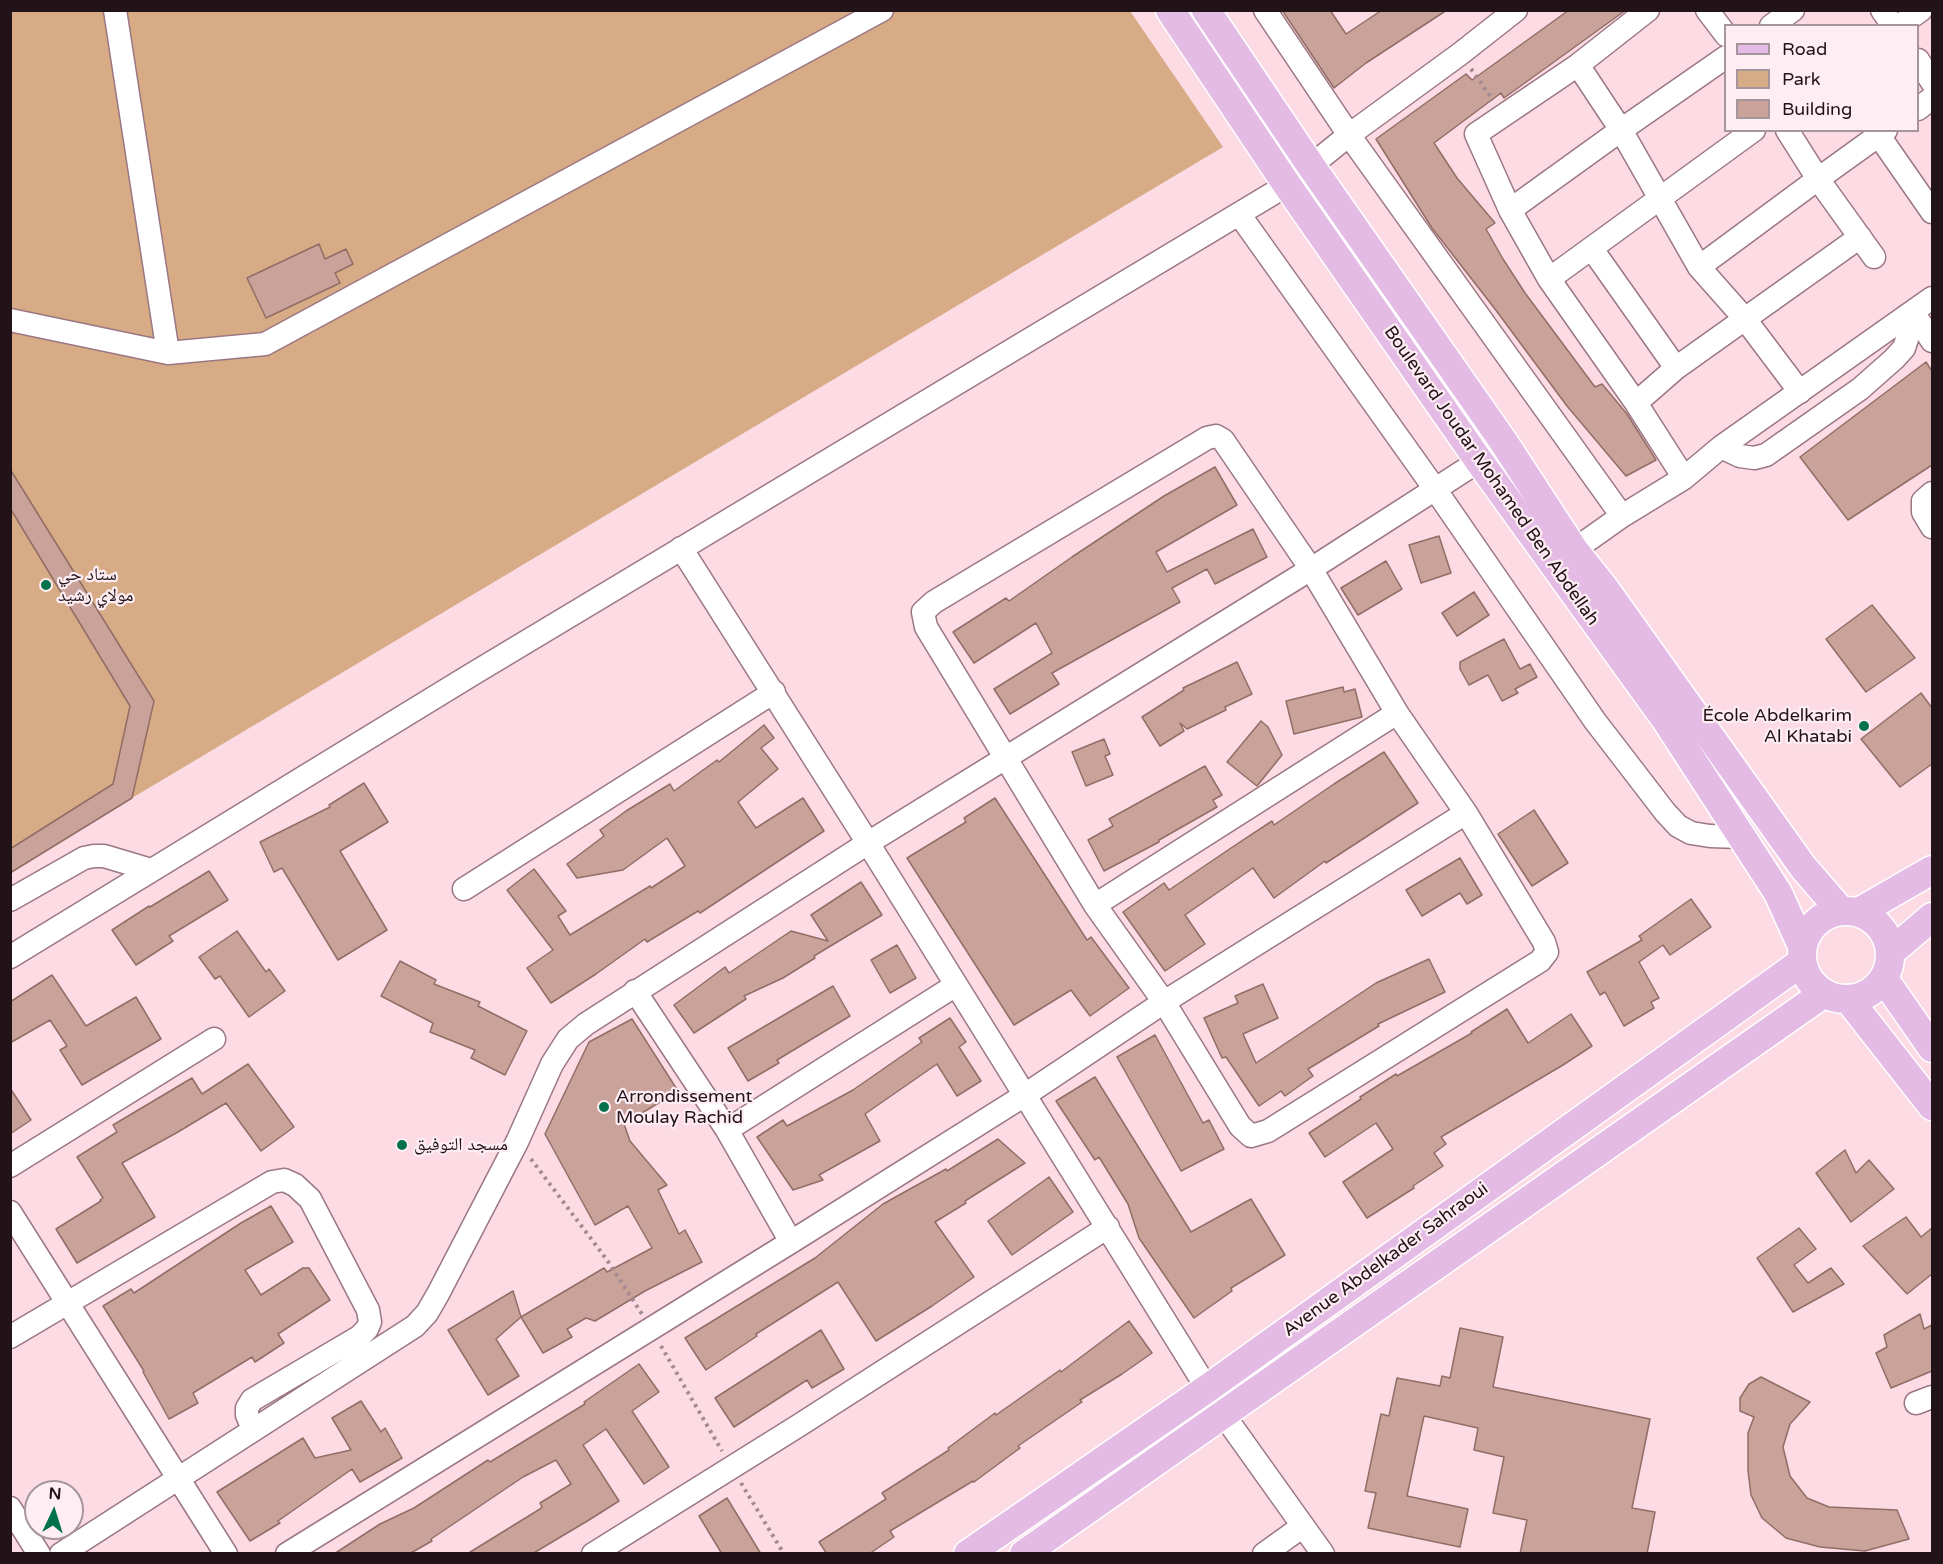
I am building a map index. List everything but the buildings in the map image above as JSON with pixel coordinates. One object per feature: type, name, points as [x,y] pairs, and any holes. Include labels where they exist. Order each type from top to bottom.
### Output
[{"type":"main road","name":"Boulevard Joudar Mohamed Ben Abdellah","points":[[1170,10],[1287,185],[1479,461],[1665,720],[1778,893],[1802,954]]},
{"type":"main road","name":"Boulevard Joudar Mohamed Ben Abdellah","points":[[1206,10],[1311,166],[1503,441],[1574,550],[1605,589],[1803,867],[1850,912]]},
{"type":"main road","points":[[1850,912],[1932,870]]},
{"type":"main road","points":[[1932,1048],[1887,966],[1888,939],[1881,928],[1871,918],[1850,912],[1828,914],[1816,922],[1807,933],[1802,954],[1806,975],[1813,986],[1836,997],[1932,1106]]},
{"type":"main road","points":[[1836,997],[1869,993],[1875,989],[1887,966],[1932,917]]},
{"type":"main road","name":"Avenue Abdelkader Sahraoui","points":[[968,1554],[1208,1388],[1802,954]]},
{"type":"main road","name":"Avenue Abdelkader Sahraoui","points":[[1024,1554],[1223,1414],[1836,997]]},
{"type":"street","points":[[115,10],[168,352]]},
{"type":"street","points":[[10,320],[168,352],[265,344],[882,10]]},
{"type":"street","points":[[1265,10],[1348,135],[1622,516]]},
{"type":"street","points":[[10,957],[681,548],[1287,185],[1348,135],[1460,54],[1516,10]]},
{"type":"street","points":[[1648,10],[1578,65],[1476,134],[1510,210],[1550,279],[1636,403],[1684,478]]},
{"type":"street","points":[[1707,10],[1724,34]]},
{"type":"street","points":[[1882,10],[1892,24]]},
{"type":"street","points":[[1902,24],[1921,10]]},
{"type":"street","points":[[1776,24],[1795,16]]},
{"type":"street","points":[[1510,210],[1724,58]]},
{"type":"street","points":[[1919,63],[1932,82]]},
{"type":"street","points":[[1578,65],[1620,130],[1699,267],[1745,319],[1800,392]]},
{"type":"street","points":[[1919,108],[1932,98]]},
{"type":"street","points":[[1550,279],[1751,132]]},
{"type":"street","points":[[1788,132],[1874,257]]},
{"type":"street","points":[[1699,267],[1880,132],[1932,212]]},
{"type":"street","points":[[1239,214],[1435,489],[1595,721],[1665,812],[1678,826],[1691,833],[1710,837],[1742,837]]},
{"type":"street","points":[[1636,403],[1676,368],[1860,237]]},
{"type":"street","points":[[1592,249],[1676,368]]},
{"type":"street","points":[[1574,550],[1622,516],[1684,478],[1721,447],[1932,298]]},
{"type":"street","points":[[1907,316],[1932,341]]},
{"type":"street","points":[[1721,447],[1740,456],[1754,458],[1766,455],[1860,389],[1904,348],[1907,339],[1907,316]]},
{"type":"street","points":[[1216,436],[1223,440],[1311,569],[1397,712],[1466,813],[1544,942],[1547,952],[1540,961],[1268,1131],[1251,1136],[1240,1126],[1164,1002],[1095,905],[926,627],[923,612],[934,602],[1197,444],[1216,436]]},
{"type":"street","points":[[61,1554],[415,1326],[427,1313],[518,1142],[552,1064],[568,1039],[586,1024],[634,991],[868,843],[1311,569],[1479,461]]},
{"type":"street","points":[[1932,494],[1923,501],[1923,512],[1932,527]]},
{"type":"street","points":[[681,548],[774,692],[1223,1414],[1323,1554]]},
{"type":"street","points":[[464,889],[774,692]]},
{"type":"street","points":[[1095,905],[1397,712]]},
{"type":"street","points":[[287,1554],[1025,1095],[1164,1002],[1466,813]]},
{"type":"street","points":[[10,900],[84,858],[104,856],[151,870]]},
{"type":"street","points":[[727,1130],[956,985]]},
{"type":"street","points":[[634,991],[727,1130],[791,1242]]},
{"type":"street","points":[[10,1166],[213,1039]]},
{"type":"street","points":[[10,1337],[272,1182],[284,1180],[295,1185],[310,1199],[368,1310],[370,1322],[359,1337],[252,1400],[247,1408],[247,1415],[253,1430]]},
{"type":"street","points":[[10,1212],[226,1554]]},
{"type":"street","points":[[593,1554],[798,1426],[1108,1227]]},
{"type":"street","points":[[10,1508],[39,1554]]},
{"type":"street","points":[[1264,1554],[1303,1526]]},
{"type":"path","points":[[1460,54],[1504,115]]},
{"type":"green space","points":[[11,11],[1130,11],[1223,147],[132,798],[11,873]]},
{"type":"place","name":"ستاد حي مولاي رشيد","points":[[46,585]]},
{"type":"place","name":"École Abdelkarim Al Khatabi","points":[[1864,726]]},
{"type":"place","name":"Arrondissement Moulay Rachid","points":[[604,1107]]},
{"type":"place","name":"مسجد التوفيق","points":[[402,1145]]}]
